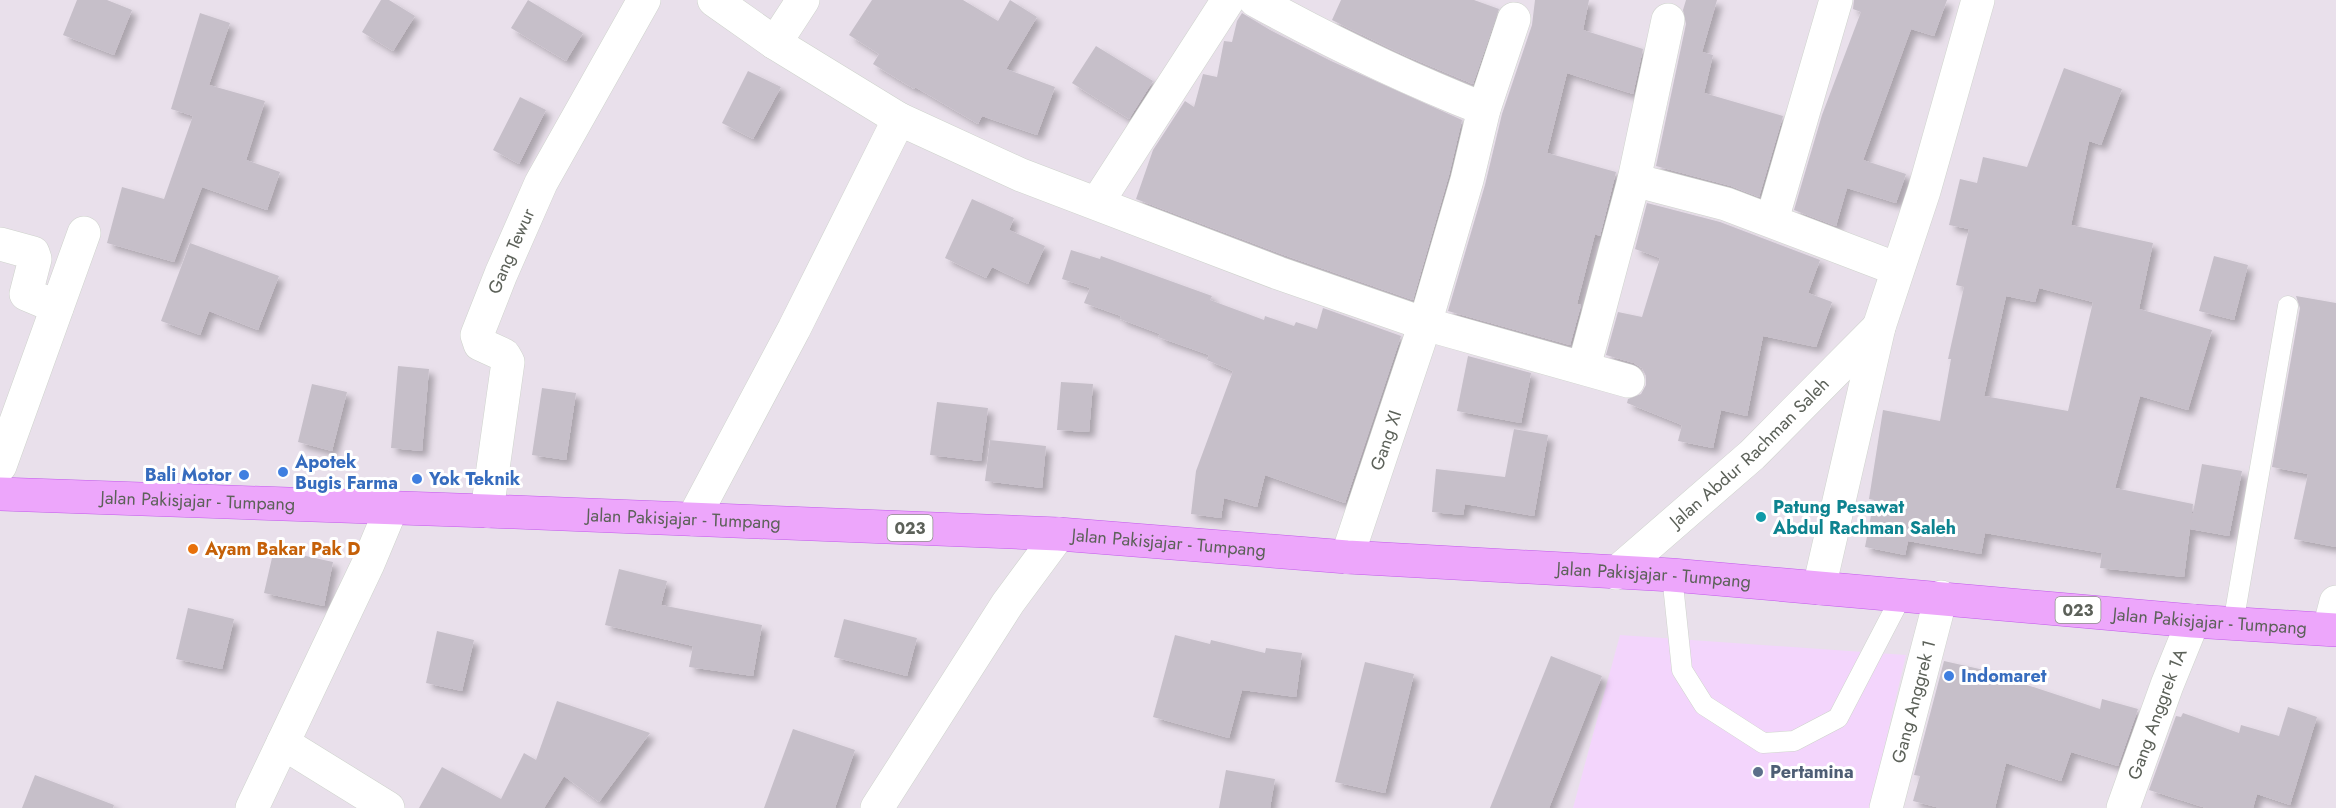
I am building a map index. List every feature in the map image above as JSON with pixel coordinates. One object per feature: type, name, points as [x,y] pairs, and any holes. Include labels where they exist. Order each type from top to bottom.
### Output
[{"type":"main road","name":"Jalan Pakisjajar - Tumpang","points":[[0,494],[1059,534],[1347,557],[1672,575],[2233,624],[2333,620]]},
{"type":"street","name":"Gang Tewur","points":[[487,511],[508,362],[504,356],[480,344],[477,335],[541,183],[644,0]]},
{"type":"street","points":[[714,0],[775,43],[899,119],[1020,175],[1278,273],[1425,324],[1628,381]]},
{"type":"street","points":[[775,43],[803,0]]},
{"type":"street","points":[[1097,203],[1228,0]]},
{"type":"street","points":[[1255,0],[1324,38],[1426,86],[1484,109]]},
{"type":"street","points":[[1772,220],[1836,0]]},
{"type":"street","name":"Jalan Abdur Rachman Saleh","points":[[1819,588],[1879,327],[1924,191],[1978,0]]},
{"type":"street","name":"Gang XI","points":[[1347,557],[1425,324],[1467,180],[1484,109],[1514,19]]},
{"type":"street","points":[[1584,367],[1634,180],[1668,20]]},
{"type":"street","points":[[693,519],[794,329],[899,119]]},
{"type":"street","points":[[1634,180],[1726,204],[1898,269]]},
{"type":"street","points":[[0,466],[84,233]]},
{"type":"street","points":[[0,243],[33,253],[35,259],[26,294],[57,308]]},
{"type":"street","name":"Jalan Abdur Rachman Saleh","points":[[1616,573],[1752,455],[1879,327]]},
{"type":"street","points":[[252,808],[368,564],[391,509]]},
{"type":"street","points":[[877,808],[1008,603],[1059,534]]},
{"type":"street","name":"Gang Anggrek 1","points":[[1886,808],[1941,597]]},
{"type":"street","name":"Gang Anggrek 1A","points":[[2123,808],[2167,685],[2193,621]]},
{"type":"street","points":[[283,743],[388,808]]},
{"type":"lane","points":[[2233,624],[2288,306]]},
{"type":"lane","points":[[1672,575],[1682,670],[1704,705],[1763,743],[1794,741],[1838,718],[1902,595]]},
{"type":"shaded area","points":[[1620,635],[1906,655],[1870,808],[1573,808]]},
{"type":"building","points":[[77,0],[107,0],[132,10],[114,55],[63,35]]},
{"type":"building","points":[[381,0],[389,0],[415,16],[393,51],[362,32]]},
{"type":"building","points":[[528,0],[583,33],[566,61],[511,28]]},
{"type":"building","points":[[872,0],[963,0],[998,21],[1010,0],[1037,17],[1006,69],[1055,87],[1037,135],[982,116],[978,124],[873,64],[879,54],[849,35]]},
{"type":"building","points":[[1341,0],[1474,0],[1499,9],[1473,84],[1404,55],[1332,20]]},
{"type":"building","points":[[1535,0],[1589,0],[1583,30],[1643,49],[1633,94],[1567,73],[1547,153],[1616,172],[1600,236],[1595,234],[1577,304],[1581,305],[1570,345],[1448,311],[1485,185],[1502,114],[1532,25]]},
{"type":"building","points":[[1686,0],[1717,0],[1702,52],[1713,55],[1704,93],[1783,116],[1759,197],[1731,186],[1656,166],[1686,24],[1683,10]]},
{"type":"building","points":[[1854,0],[1947,0],[1934,36],[1911,29],[1863,160],[1906,174],[1896,203],[1847,188],[1836,226],[1794,210],[1822,115],[1861,12],[1853,9]]},
{"type":"building","points":[[200,13],[230,23],[209,85],[265,101],[246,160],[280,172],[267,210],[202,187],[174,262],[107,243],[122,187],[164,199],[193,116],[171,109]]},
{"type":"building","points":[[1242,13],[1331,61],[1462,120],[1449,175],[1413,300],[1284,255],[1136,199],[1153,150],[1185,101],[1194,107],[1203,74],[1217,77],[1224,41],[1232,42],[1237,21]]},
{"type":"building","points":[[1096,46],[1153,81],[1129,119],[1072,83]]},
{"type":"building","points":[[2064,68],[2122,89],[2101,145],[2089,141],[2071,225],[2153,243],[2139,309],[2212,330],[2188,410],[2140,396],[2115,488],[2193,504],[2184,577],[2100,568],[2102,553],[1985,533],[1981,554],[1908,541],[1905,555],[1865,547],[1874,500],[1869,499],[1883,410],[1940,421],[1951,359],[1948,359],[1964,287],[1956,285],[1969,229],[1949,225],[1960,179],[1977,183],[1983,157],[2027,167]],"holes":[[[2039,288],[2093,302],[2068,411],[1984,396],[2006,296],[2035,302]]]},
{"type":"building","points":[[748,71],[781,87],[753,139],[722,123]]},
{"type":"building","points":[[520,97],[546,110],[519,164],[493,150]]},
{"type":"building","points":[[972,199],[1014,218],[1009,230],[1045,246],[1028,284],[992,267],[986,278],[945,258]]},
{"type":"building","points":[[1647,203],[1720,222],[1820,260],[1808,293],[1832,302],[1816,347],[1763,336],[1747,416],[1721,410],[1713,448],[1678,441],[1682,425],[1627,403],[1628,399],[1641,394],[1646,385],[1646,376],[1642,368],[1634,363],[1606,355],[1618,312],[1642,317],[1660,258],[1635,249]]},
{"type":"building","points":[[190,243],[279,276],[258,330],[209,311],[200,335],[161,321]]},
{"type":"building","points":[[1071,250],[1100,259],[1101,256],[1212,296],[1210,300],[1264,320],[1265,316],[1294,326],[1296,322],[1317,329],[1323,308],[1401,336],[1345,503],[1265,475],[1257,507],[1224,498],[1221,518],[1191,514],[1196,471],[1233,371],[1207,360],[1209,355],[1158,337],[1160,334],[1120,319],[1121,316],[1084,303],[1090,288],[1062,279]]},
{"type":"building","points":[[2214,256],[2248,265],[2234,320],[2199,311]]},
{"type":"building","points":[[2296,296],[2336,303],[2336,547],[2294,539],[2308,474],[2272,467],[2300,308]]},
{"type":"building","points":[[1468,356],[1531,373],[1521,423],[1457,411]]},
{"type":"building","points":[[398,366],[429,369],[422,451],[391,448]]},
{"type":"building","points":[[1061,382],[1093,384],[1089,432],[1057,430]]},
{"type":"building","points":[[312,384],[347,392],[332,451],[298,442]]},
{"type":"building","points":[[542,388],[576,393],[566,460],[532,455]]},
{"type":"building","points":[[937,402],[988,408],[981,461],[930,455]]},
{"type":"building","points":[[1514,429],[1548,435],[1534,516],[1465,504],[1463,515],[1432,512],[1436,469],[1505,477]]},
{"type":"building","points":[[990,440],[1046,446],[1042,488],[985,481]]},
{"type":"building","points":[[2202,464],[2242,471],[2229,536],[2190,529]]},
{"type":"building","points":[[274,549],[333,562],[324,606],[264,593]]},
{"type":"building","points":[[619,569],[667,581],[661,605],[762,625],[753,676],[689,667],[693,646],[605,625]]},
{"type":"building","points":[[188,608],[234,619],[222,669],[176,659]]},
{"type":"building","points":[[844,619],[917,638],[907,676],[834,657]]},
{"type":"building","points":[[437,631],[474,640],[462,691],[426,683]]},
{"type":"building","points":[[1175,635],[1210,644],[1211,640],[1265,653],[1266,648],[1302,653],[1296,697],[1242,690],[1229,738],[1153,717]]},
{"type":"building","points":[[1551,656],[1602,676],[1549,808],[1490,808]]},
{"type":"building","points":[[1944,661],[2015,677],[2015,681],[2100,709],[2102,699],[2138,709],[2118,766],[2071,752],[2061,781],[2006,763],[1995,808],[1940,808],[1913,801],[1920,776],[1914,775]]},
{"type":"building","points":[[1365,662],[1414,674],[1385,793],[1335,782]]},
{"type":"building","points":[[557,701],[650,733],[599,802],[564,776],[544,808],[419,808],[442,767],[501,799],[524,753],[536,760]]},
{"type":"building","points":[[2288,707],[2317,717],[2290,805],[2257,794],[2253,808],[2206,808],[2149,790],[2176,716],[2181,717],[2183,713],[2239,733],[2241,725],[2279,736]]},
{"type":"building","points":[[793,729],[855,750],[835,808],[764,808]]},
{"type":"building","points":[[1226,770],[1275,779],[1270,808],[1219,808]]},
{"type":"building","points":[[35,775],[114,805],[113,808],[22,808]]},
{"type":"place","name":"Apotek Bugis Farma","points":[[283,472]]},
{"type":"place","name":"Bali Motor","points":[[244,475]]},
{"type":"place","name":"Yok Teknik","points":[[417,479]]},
{"type":"place","name":"Patung Pesawat Abdul Rachman Saleh","points":[[1761,517]]},
{"type":"place","name":"Ayam Bakar Pak D","points":[[193,549]]},
{"type":"place","name":"Indomaret","points":[[1949,676]]},
{"type":"place","name":"Pertamina","points":[[1758,772]]}]
